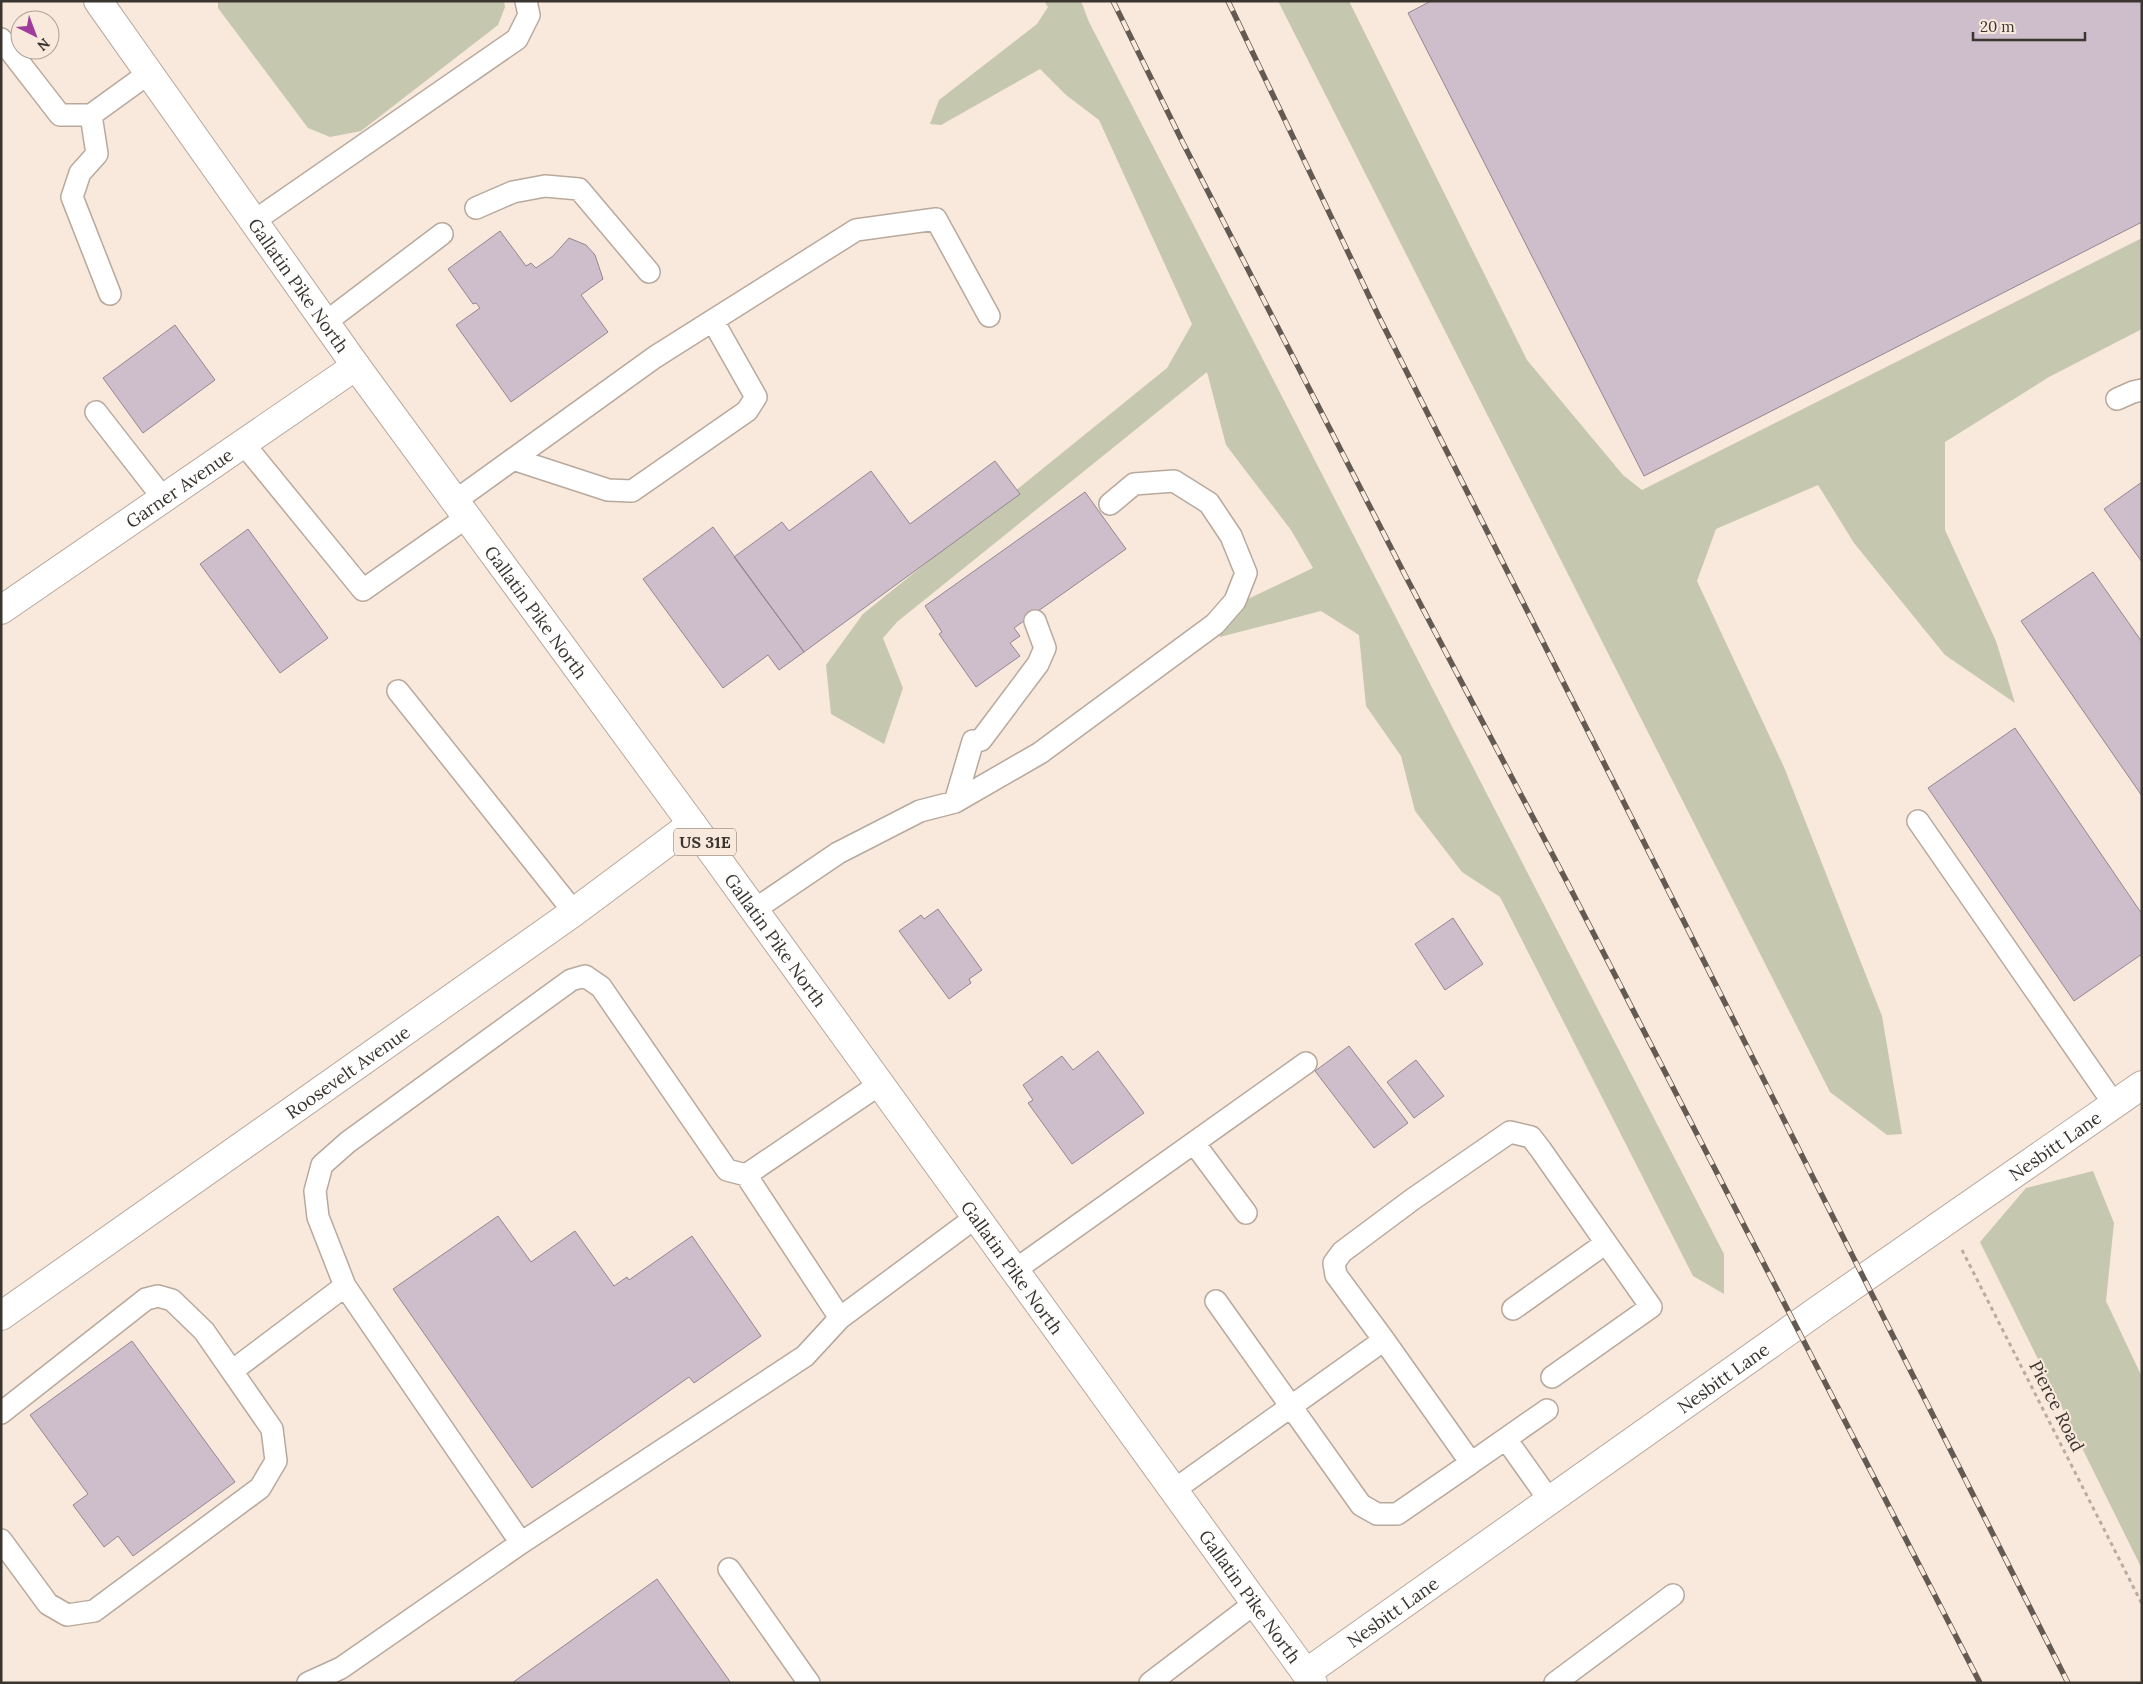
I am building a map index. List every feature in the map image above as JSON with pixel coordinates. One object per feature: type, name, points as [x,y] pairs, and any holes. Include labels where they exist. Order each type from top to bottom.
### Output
[{"type":"street","name":"Gallatin Pike North","points":[[98,1],[356,366],[692,824],[1310,1678]]},
{"type":"street","name":"Garner Avenue","points":[[1,610],[356,366]]},
{"type":"street","name":"Roosevelt Avenue","points":[[1,1316],[574,912],[692,824]]},
{"type":"street","name":"Nesbitt Lane","points":[[1310,1678],[1550,1500],[1948,1220],[2141,1087]]},
{"type":"lane","points":[[254,221],[517,39],[529,15],[526,1]]},
{"type":"lane","points":[[1,39],[60,115],[91,115],[150,73]]},
{"type":"lane","points":[[91,115],[97,154],[80,173],[72,197],[110,294]]},
{"type":"lane","points":[[476,208],[521,191],[545,186],[579,189],[649,272]]},
{"type":"lane","points":[[242,443],[362,590],[461,509],[513,459],[655,357],[856,230],[936,219],[989,316]]},
{"type":"lane","points":[[326,322],[442,234]]},
{"type":"lane","points":[[513,459],[608,490],[632,491],[747,411],[756,397],[713,321]]},
{"type":"lane","points":[[2117,400],[2142,390]]},
{"type":"lane","points":[[96,412],[163,498]]},
{"type":"lane","points":[[754,910],[838,853],[920,811],[955,802],[1040,753],[1201,635],[1215,624],[1235,601],[1246,573],[1231,536],[1209,503],[1174,481],[1134,484],[1110,504]]},
{"type":"lane","points":[[955,802],[973,741],[981,740],[1038,664],[1045,648],[1035,621]]},
{"type":"lane","points":[[398,690],[574,912]]},
{"type":"lane","points":[[1918,821],[2114,1104]]},
{"type":"lane","points":[[521,1543],[345,1286],[318,1217],[315,1192],[322,1165],[348,1142],[571,980],[585,976],[601,987],[727,1170],[746,1175],[840,1318]]},
{"type":"lane","points":[[1014,1270],[1306,1063]]},
{"type":"lane","points":[[746,1175],[880,1084]]},
{"type":"lane","points":[[1471,1463],[1336,1275],[1334,1263],[1342,1252],[1413,1199],[1510,1132],[1530,1137],[1651,1307],[1552,1377]]},
{"type":"lane","points":[[1194,1143],[1246,1213]]},
{"type":"lane","points":[[308,1683],[341,1668],[521,1543],[805,1356],[840,1318],[976,1217]]},
{"type":"lane","points":[[1513,1309],[1606,1243]]},
{"type":"lane","points":[[232,1371],[345,1286]]},
{"type":"lane","points":[[1,1413],[146,1299],[158,1296],[172,1300],[204,1331],[272,1428],[276,1461],[260,1488],[94,1611],[67,1615],[48,1604],[1,1540]]},
{"type":"lane","points":[[1216,1301],[1361,1505],[1377,1514],[1397,1514],[1547,1410]]},
{"type":"lane","points":[[1174,1490],[1384,1340]]},
{"type":"lane","points":[[1506,1439],[1550,1500]]},
{"type":"lane","points":[[729,1569],[809,1683]]},
{"type":"lane","points":[[1555,1683],[1673,1595]]},
{"type":"lane","points":[[1150,1683],[1255,1603]]},
{"type":"path","name":"Pierce Road","points":[[1948,1220],[2142,1604]]},
{"type":"green space","points":[[218,1],[504,1],[505,7],[498,25],[361,131],[330,137],[308,128],[218,8]]},
{"type":"green space","points":[[1044,1],[1081,1],[1089,22],[1724,1254],[1724,1294],[1693,1276],[1500,897],[1462,872],[1415,811],[1401,756],[1366,706],[1359,635],[1321,611],[1220,637],[1210,617],[1313,568],[1291,530],[1226,445],[1207,372],[897,622],[883,638],[903,688],[884,744],[831,714],[826,665],[863,614],[1167,368],[1192,324],[1099,120],[1066,95],[1040,69],[941,125],[930,124],[939,100],[1037,24],[1048,7]]},
{"type":"green space","points":[[1278,1],[1349,1],[1527,360],[1623,475],[1642,490],[2142,238],[2142,329],[2049,377],[1945,442],[1945,530],[1996,641],[2015,703],[1945,655],[1854,543],[1818,485],[1716,529],[1697,581],[1784,767],[1882,1016],[1902,1134],[1887,1135],[1830,1092]]},
{"type":"green space","points":[[2093,1171],[2114,1223],[2106,1301],[2142,1377],[2142,1569],[1980,1242],[2026,1188]]},
{"type":"building","points":[[1431,1],[2142,1],[2142,222],[1644,476],[1408,13]]},
{"type":"building","points":[[500,231],[526,266],[531,263],[536,268],[553,256],[569,238],[586,245],[595,255],[603,279],[581,295],[608,332],[511,402],[456,325],[480,308],[476,303],[473,304],[448,269]]},
{"type":"building","points":[[175,325],[215,380],[143,433],[103,378]]},
{"type":"building","points":[[995,461],[1020,494],[804,652],[734,557],[782,522],[789,531],[871,471],[910,524]]},
{"type":"building","points":[[2142,482],[2142,562],[2104,509]]},
{"type":"building","points":[[1085,492],[1126,549],[1014,628],[1020,636],[1010,643],[1020,656],[976,687],[939,634],[942,632],[925,606]]},
{"type":"building","points":[[713,527],[804,652],[779,670],[768,655],[723,688],[643,579]]},
{"type":"building","points":[[248,529],[328,638],[280,673],[200,564]]},
{"type":"building","points":[[2093,572],[2142,642],[2142,796],[2021,621]]},
{"type":"building","points":[[2015,728],[2142,914],[2142,954],[2074,1001],[1928,788]]},
{"type":"building","points":[[938,909],[982,970],[969,979],[971,983],[949,999],[899,931],[921,915],[924,919]]},
{"type":"building","points":[[1453,918],[1483,964],[1445,990],[1415,944]]},
{"type":"building","points":[[1349,1046],[1408,1123],[1374,1148],[1315,1071]]},
{"type":"building","points":[[1098,1051],[1144,1113],[1072,1164],[1028,1103],[1033,1100],[1023,1085],[1062,1056],[1073,1070]]},
{"type":"building","points":[[1416,1060],[1444,1096],[1414,1118],[1387,1082]]},
{"type":"building","points":[[498,1216],[531,1262],[575,1231],[614,1286],[627,1277],[629,1280],[692,1236],[761,1336],[694,1383],[689,1377],[532,1488],[393,1289]]},
{"type":"building","points":[[132,1341],[235,1482],[133,1556],[118,1536],[104,1547],[73,1505],[88,1494],[30,1415]]},
{"type":"building","points":[[657,1579],[731,1683],[512,1683]]},
{"type":"railway","points":[[1113,1],[1183,143],[1405,575],[1567,882],[1980,1683]]},
{"type":"railway","points":[[1228,1],[1379,317],[2068,1683]]}]
